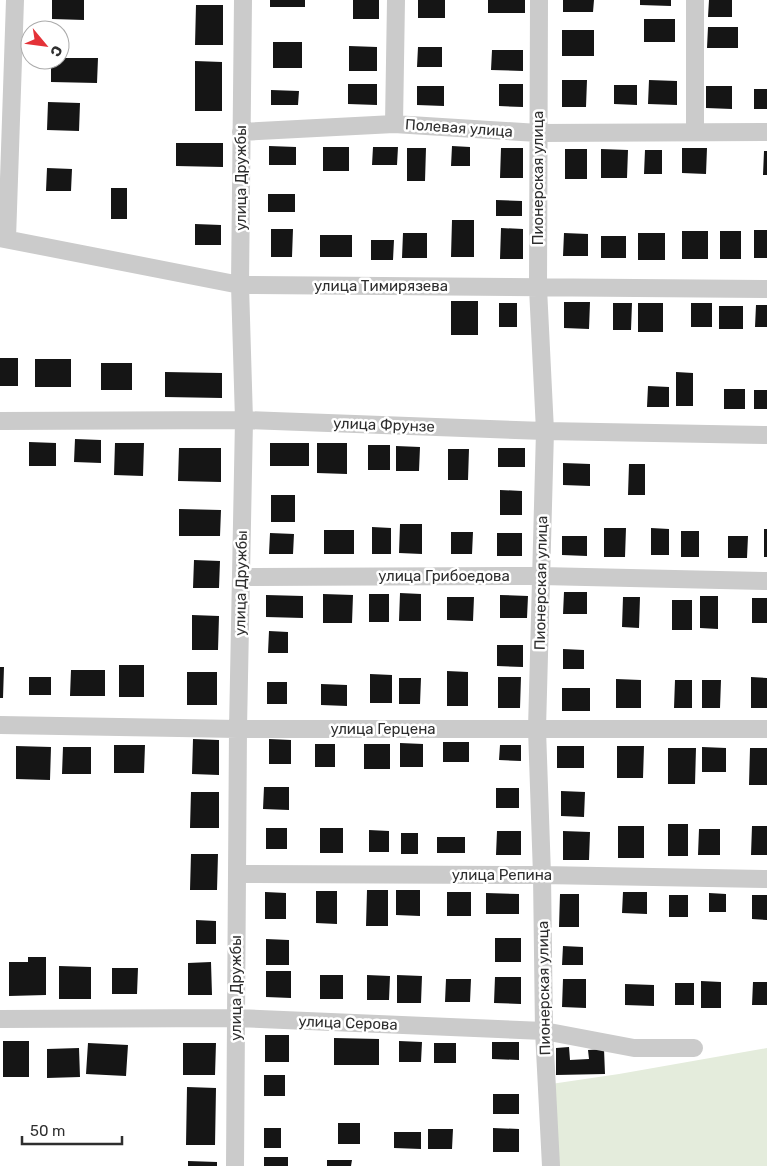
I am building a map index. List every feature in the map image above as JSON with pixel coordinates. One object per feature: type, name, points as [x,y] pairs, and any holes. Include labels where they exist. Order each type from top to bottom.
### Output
[{"type":"street","points":[[3,239],[15,0]]},
{"type":"street","name":"улица Дружбы","points":[[235,1166],[238,729],[244,420],[240,285],[243,0]]},
{"type":"street","points":[[394,124],[396,0]]},
{"type":"street","name":"Пионерская улица","points":[[539,0],[538,288],[544,431],[537,729],[542,875],[544,1031],[551,1166]]},
{"type":"street","points":[[695,0],[695,132]]},
{"type":"street","name":"Полевая улица","points":[[241,132],[394,124],[538,134],[767,132]]},
{"type":"street","name":"улица Тимирязева","points":[[3,239],[240,285],[767,289]]},
{"type":"street","name":"улица Фрунзе","points":[[0,421],[244,420],[544,431],[767,435]]},
{"type":"street","name":"улица Грибоедова","points":[[241,577],[541,576],[767,581]]},
{"type":"street","name":"улица Герцена","points":[[0,725],[238,729],[767,729]]},
{"type":"street","name":"улица Репина","points":[[237,874],[542,875],[767,879]]},
{"type":"street","name":"улица Серова","points":[[0,1019],[236,1018],[544,1031],[634,1048],[694,1048]]},
{"type":"green space","points":[[767,1048],[767,1166],[554,1166],[551,1084]]},
{"type":"building","points":[[52,0],[84,0],[84,20],[52,19]]},
{"type":"building","points":[[270,0],[305,0],[305,7],[270,7]]},
{"type":"building","points":[[353,0],[379,0],[379,19],[353,19]]},
{"type":"building","points":[[418,0],[445,0],[445,18],[418,18]]},
{"type":"building","points":[[488,0],[525,0],[525,13],[488,13]]},
{"type":"building","points":[[563,0],[594,0],[593,12],[563,12]]},
{"type":"building","points":[[640,0],[671,0],[671,6],[640,5]]},
{"type":"building","points":[[709,0],[732,0],[732,17],[708,17]]},
{"type":"building","points":[[196,5],[223,5],[223,45],[195,45]]},
{"type":"building","points":[[644,19],[675,19],[675,42],[644,42]]},
{"type":"building","points":[[708,27],[738,27],[738,48],[707,48]]},
{"type":"building","points":[[562,30],[594,30],[594,56],[562,56]]},
{"type":"building","points":[[273,42],[302,42],[302,68],[273,68]]},
{"type":"building","points":[[349,46],[377,47],[377,71],[349,71]]},
{"type":"building","points":[[418,47],[442,47],[442,67],[417,67]]},
{"type":"building","points":[[492,50],[523,50],[523,71],[491,70]]},
{"type":"building","points":[[70,58],[98,58],[97,83],[51,82],[51,70],[70,70]]},
{"type":"building","points":[[195,61],[222,62],[222,111],[195,111]]},
{"type":"building","points":[[562,80],[587,80],[586,107],[562,107]]},
{"type":"building","points":[[649,80],[677,81],[677,105],[648,104]]},
{"type":"building","points":[[348,84],[377,84],[377,105],[348,104]]},
{"type":"building","points":[[499,84],[523,84],[523,107],[499,106]]},
{"type":"building","points":[[614,85],[637,85],[637,105],[614,104]]},
{"type":"building","points":[[417,86],[444,86],[444,106],[417,105]]},
{"type":"building","points":[[706,86],[732,86],[732,109],[706,108]]},
{"type":"building","points":[[754,89],[767,89],[767,109],[754,109]]},
{"type":"building","points":[[271,90],[299,91],[298,105],[271,105]]},
{"type":"building","points":[[48,102],[80,103],[79,131],[47,130]]},
{"type":"building","points":[[176,143],[223,143],[223,167],[176,166]]},
{"type":"building","points":[[269,146],[296,147],[296,165],[269,165]]},
{"type":"building","points":[[452,146],[470,147],[470,166],[451,166]]},
{"type":"building","points":[[323,147],[349,147],[349,171],[323,171]]},
{"type":"building","points":[[373,147],[398,147],[397,165],[372,165]]},
{"type":"building","points":[[407,148],[426,148],[425,181],[407,181]]},
{"type":"building","points":[[501,148],[523,148],[523,178],[500,178]]},
{"type":"building","points":[[682,148],[707,148],[706,174],[682,173]]},
{"type":"building","points":[[565,149],[587,149],[587,179],[565,179]]},
{"type":"building","points":[[601,149],[628,150],[627,178],[601,178]]},
{"type":"building","points":[[645,150],[662,150],[662,174],[644,174]]},
{"type":"building","points":[[764,151],[767,151],[767,175],[763,175]]},
{"type":"building","points":[[47,168],[72,169],[71,191],[46,191]]},
{"type":"building","points":[[111,188],[127,188],[127,219],[111,219]]},
{"type":"building","points":[[268,194],[295,194],[295,212],[268,212]]},
{"type":"building","points":[[496,200],[522,201],[522,216],[496,216]]},
{"type":"building","points":[[452,220],[474,220],[474,257],[451,257]]},
{"type":"building","points":[[195,224],[221,225],[221,245],[195,245]]},
{"type":"building","points":[[501,228],[523,229],[523,259],[500,259]]},
{"type":"building","points":[[271,229],[293,229],[292,257],[271,257]]},
{"type":"building","points":[[754,230],[767,230],[767,258],[754,258]]},
{"type":"building","points":[[682,231],[708,231],[708,259],[682,259]]},
{"type":"building","points":[[720,231],[741,231],[741,259],[720,259]]},
{"type":"building","points":[[403,233],[427,233],[427,258],[402,258]]},
{"type":"building","points":[[564,233],[588,234],[588,256],[563,256]]},
{"type":"building","points":[[638,233],[665,233],[665,260],[638,260]]},
{"type":"building","points":[[320,235],[352,235],[352,257],[320,257]]},
{"type":"building","points":[[601,236],[626,236],[626,258],[601,258]]},
{"type":"building","points":[[371,240],[394,240],[393,260],[371,260]]},
{"type":"building","points":[[451,301],[478,301],[478,335],[451,335]]},
{"type":"building","points":[[564,302],[590,302],[589,329],[564,328]]},
{"type":"building","points":[[499,303],[517,303],[517,327],[499,327]]},
{"type":"building","points":[[613,303],[632,303],[631,330],[613,330]]},
{"type":"building","points":[[638,303],[663,303],[663,332],[638,332]]},
{"type":"building","points":[[691,303],[712,303],[712,327],[691,327]]},
{"type":"building","points":[[756,305],[767,305],[767,327],[755,327]]},
{"type":"building","points":[[719,306],[743,306],[743,329],[719,329]]},
{"type":"building","points":[[0,358],[18,358],[18,386],[0,386]]},
{"type":"building","points":[[35,359],[71,359],[71,387],[35,387]]},
{"type":"building","points":[[101,363],[132,363],[132,390],[101,390]]},
{"type":"building","points":[[165,372],[222,373],[222,398],[165,397]]},
{"type":"building","points":[[676,372],[693,373],[693,406],[676,406]]},
{"type":"building","points":[[648,386],[669,387],[669,407],[647,407]]},
{"type":"building","points":[[724,389],[745,389],[745,409],[724,409]]},
{"type":"building","points":[[754,390],[767,390],[767,409],[754,409]]},
{"type":"building","points":[[75,439],[101,440],[101,463],[74,462]]},
{"type":"building","points":[[29,442],[56,443],[56,466],[29,466]]},
{"type":"building","points":[[115,443],[144,443],[143,476],[114,475]]},
{"type":"building","points":[[270,443],[309,443],[309,466],[270,466]]},
{"type":"building","points":[[317,443],[347,443],[347,474],[317,473]]},
{"type":"building","points":[[368,445],[390,445],[390,470],[368,470]]},
{"type":"building","points":[[396,446],[420,447],[419,471],[396,471]]},
{"type":"building","points":[[179,448],[221,448],[221,482],[178,481]]},
{"type":"building","points":[[498,448],[525,448],[525,467],[498,467]]},
{"type":"building","points":[[448,449],[469,449],[468,480],[448,480]]},
{"type":"building","points":[[563,463],[590,464],[590,486],[563,485]]},
{"type":"building","points":[[629,464],[645,464],[645,495],[628,495]]},
{"type":"building","points":[[500,490],[522,491],[522,515],[500,515]]},
{"type":"building","points":[[271,495],[295,495],[295,522],[271,522]]},
{"type":"building","points":[[179,509],[221,510],[220,536],[179,536]]},
{"type":"building","points":[[400,524],[422,524],[422,554],[399,553]]},
{"type":"building","points":[[372,527],[391,528],[391,554],[372,554]]},
{"type":"building","points":[[604,528],[626,528],[625,557],[604,557]]},
{"type":"building","points":[[651,528],[669,529],[669,555],[651,555]]},
{"type":"building","points":[[764,529],[767,529],[767,557],[764,557]]},
{"type":"building","points":[[324,530],[354,530],[354,554],[324,554]]},
{"type":"building","points":[[681,531],[699,531],[699,557],[681,557]]},
{"type":"building","points":[[451,532],[473,532],[472,554],[451,554]]},
{"type":"building","points":[[270,533],[294,534],[293,554],[269,554]]},
{"type":"building","points":[[497,533],[522,533],[522,556],[497,556]]},
{"type":"building","points":[[562,536],[587,536],[587,556],[562,555]]},
{"type":"building","points":[[728,536],[748,536],[747,558],[728,558]]},
{"type":"building","points":[[194,560],[220,561],[219,588],[193,588]]},
{"type":"building","points":[[564,592],[587,592],[587,614],[563,614]]},
{"type":"building","points":[[400,593],[421,594],[421,621],[399,621]]},
{"type":"building","points":[[323,594],[353,595],[352,623],[323,623]]},
{"type":"building","points":[[369,594],[389,594],[389,622],[369,622]]},
{"type":"building","points":[[266,595],[303,596],[303,618],[266,617]]},
{"type":"building","points":[[500,595],[528,596],[527,618],[500,618]]},
{"type":"building","points":[[700,596],[718,596],[718,629],[700,628]]},
{"type":"building","points":[[447,597],[474,597],[473,621],[447,620]]},
{"type":"building","points":[[623,597],[640,597],[639,628],[622,627]]},
{"type":"building","points":[[752,598],[767,598],[767,623],[752,623]]},
{"type":"building","points":[[672,600],[692,600],[692,630],[672,630]]},
{"type":"building","points":[[192,615],[219,616],[218,650],[192,650]]},
{"type":"building","points":[[269,631],[288,632],[288,653],[268,653]]},
{"type":"building","points":[[497,645],[523,645],[523,667],[497,666]]},
{"type":"building","points":[[563,649],[584,650],[584,669],[563,669]]},
{"type":"building","points":[[119,665],[144,665],[144,697],[119,697]]},
{"type":"building","points":[[0,667],[4,667],[3,698],[0,698]]},
{"type":"building","points":[[71,670],[105,670],[105,696],[70,696]]},
{"type":"building","points":[[447,671],[468,672],[468,706],[447,706]]},
{"type":"building","points":[[187,672],[217,672],[217,705],[187,705]]},
{"type":"building","points":[[370,674],[392,675],[392,703],[370,703]]},
{"type":"building","points":[[29,677],[51,677],[51,695],[29,695]]},
{"type":"building","points":[[498,677],[521,677],[520,708],[498,708]]},
{"type":"building","points":[[751,677],[767,678],[767,708],[751,708]]},
{"type":"building","points":[[399,678],[421,678],[420,704],[399,704]]},
{"type":"building","points":[[616,679],[641,680],[641,708],[616,708]]},
{"type":"building","points":[[675,680],[692,680],[692,708],[674,708]]},
{"type":"building","points":[[702,680],[721,680],[720,708],[702,708]]},
{"type":"building","points":[[267,682],[287,682],[287,704],[267,704]]},
{"type":"building","points":[[321,684],[347,685],[347,706],[321,705]]},
{"type":"building","points":[[562,688],[590,688],[590,711],[562,711]]},
{"type":"building","points":[[193,739],[219,740],[219,775],[192,774]]},
{"type":"building","points":[[269,739],[291,740],[291,764],[269,764]]},
{"type":"building","points":[[443,742],[469,742],[469,762],[443,762]]},
{"type":"building","points":[[400,743],[423,744],[423,767],[400,767]]},
{"type":"building","points":[[315,744],[335,744],[335,767],[315,767]]},
{"type":"building","points":[[364,744],[390,744],[390,769],[364,769]]},
{"type":"building","points":[[114,745],[145,745],[144,773],[114,773]]},
{"type":"building","points":[[500,745],[521,745],[521,761],[499,760]]},
{"type":"building","points":[[16,746],[51,747],[50,780],[16,779]]},
{"type":"building","points":[[557,746],[584,746],[584,768],[557,768]]},
{"type":"building","points":[[617,746],[644,746],[643,778],[617,778]]},
{"type":"building","points":[[63,747],[91,747],[91,774],[62,774]]},
{"type":"building","points":[[702,747],[726,748],[726,772],[702,772]]},
{"type":"building","points":[[668,748],[696,748],[695,784],[668,784]]},
{"type":"building","points":[[750,748],[767,748],[767,785],[749,785]]},
{"type":"building","points":[[264,787],[289,787],[289,810],[263,809]]},
{"type":"building","points":[[496,788],[519,788],[519,808],[496,808]]},
{"type":"building","points":[[561,791],[585,792],[584,817],[561,816]]},
{"type":"building","points":[[191,792],[219,792],[219,828],[190,828]]},
{"type":"building","points":[[668,824],[688,824],[688,856],[668,856]]},
{"type":"building","points":[[618,826],[644,826],[644,858],[618,858]]},
{"type":"building","points":[[752,826],[767,826],[767,855],[751,855]]},
{"type":"building","points":[[266,828],[287,828],[287,849],[266,849]]},
{"type":"building","points":[[320,828],[343,828],[343,853],[320,853]]},
{"type":"building","points":[[699,829],[720,829],[720,855],[698,855]]},
{"type":"building","points":[[369,830],[389,831],[389,852],[369,852]]},
{"type":"building","points":[[497,831],[521,831],[521,855],[496,855]]},
{"type":"building","points":[[563,831],[590,832],[589,860],[563,860]]},
{"type":"building","points":[[401,833],[418,833],[418,854],[401,854]]},
{"type":"building","points":[[437,837],[465,837],[465,853],[437,853]]},
{"type":"building","points":[[191,854],[218,854],[217,890],[190,890]]},
{"type":"building","points":[[367,890],[388,890],[388,926],[366,926]]},
{"type":"building","points":[[396,890],[420,890],[420,916],[396,915]]},
{"type":"building","points":[[316,891],[337,891],[337,924],[316,923]]},
{"type":"building","points":[[265,892],[286,893],[286,919],[265,919]]},
{"type":"building","points":[[447,892],[471,892],[471,916],[447,916]]},
{"type":"building","points":[[623,892],[647,892],[647,914],[622,913]]},
{"type":"building","points":[[486,893],[519,894],[519,914],[486,914]]},
{"type":"building","points":[[709,893],[726,894],[726,912],[709,912]]},
{"type":"building","points":[[560,894],[579,894],[579,927],[559,927]]},
{"type":"building","points":[[669,895],[688,895],[688,917],[669,917]]},
{"type":"building","points":[[752,895],[767,895],[767,920],[752,919]]},
{"type":"building","points":[[196,920],[216,921],[216,944],[196,944]]},
{"type":"building","points":[[495,938],[521,938],[521,962],[495,962]]},
{"type":"building","points":[[266,939],[289,940],[289,965],[266,965]]},
{"type":"building","points":[[563,946],[583,947],[583,965],[562,965]]},
{"type":"building","points":[[28,957],[46,957],[46,995],[9,996],[9,962],[28,962]]},
{"type":"building","points":[[211,962],[212,995],[188,995],[188,963]]},
{"type":"building","points":[[59,966],[91,967],[91,999],[59,999]]},
{"type":"building","points":[[112,968],[138,968],[137,994],[112,994]]},
{"type":"building","points":[[266,971],[291,971],[291,998],[266,997]]},
{"type":"building","points":[[320,975],[343,975],[343,999],[320,999]]},
{"type":"building","points":[[367,975],[390,976],[389,1000],[367,1000]]},
{"type":"building","points":[[397,975],[422,976],[421,1003],[397,1003]]},
{"type":"building","points":[[495,977],[521,977],[521,1004],[494,1003]]},
{"type":"building","points":[[446,979],[471,979],[470,1002],[445,1002]]},
{"type":"building","points":[[563,979],[586,979],[586,1008],[562,1007]]},
{"type":"building","points":[[701,981],[721,982],[721,1008],[701,1008]]},
{"type":"building","points":[[753,982],[767,982],[767,1005],[752,1005]]},
{"type":"building","points":[[675,983],[694,983],[694,1005],[675,1005]]},
{"type":"building","points":[[625,984],[654,985],[654,1006],[625,1005]]},
{"type":"building","points":[[265,1035],[289,1035],[289,1062],[265,1062]]},
{"type":"building","points":[[334,1038],[379,1039],[379,1065],[334,1065]]},
{"type":"building","points":[[3,1041],[29,1041],[29,1077],[3,1077]]},
{"type":"building","points":[[399,1041],[422,1042],[421,1062],[399,1062]]},
{"type":"building","points":[[492,1042],[519,1042],[519,1060],[492,1059]]},
{"type":"building","points":[[88,1043],[128,1045],[126,1076],[86,1074]]},
{"type":"building","points":[[183,1043],[216,1043],[215,1075],[183,1075]]},
{"type":"building","points":[[434,1043],[456,1043],[456,1063],[434,1063]]},
{"type":"building","points":[[569,1047],[570,1060],[589,1059],[588,1050],[604,1049],[605,1074],[556,1075],[556,1048]]},
{"type":"building","points":[[79,1048],[80,1077],[47,1078],[47,1049]]},
{"type":"building","points":[[264,1075],[285,1075],[285,1096],[264,1096]]},
{"type":"building","points":[[187,1087],[216,1088],[215,1145],[186,1145]]},
{"type":"building","points":[[493,1094],[519,1094],[519,1114],[493,1114]]},
{"type":"building","points":[[338,1123],[360,1123],[360,1144],[338,1144]]},
{"type":"building","points":[[264,1128],[281,1128],[281,1148],[264,1148]]},
{"type":"building","points":[[493,1128],[519,1129],[519,1152],[493,1152]]},
{"type":"building","points":[[428,1129],[453,1129],[452,1149],[428,1149]]},
{"type":"building","points":[[394,1132],[421,1132],[421,1149],[394,1148]]},
{"type":"building","points":[[264,1157],[288,1157],[288,1166],[264,1166]]},
{"type":"building","points":[[327,1160],[352,1160],[351,1166],[327,1166]]},
{"type":"building","points":[[188,1161],[217,1162],[217,1166],[188,1166]]}]
